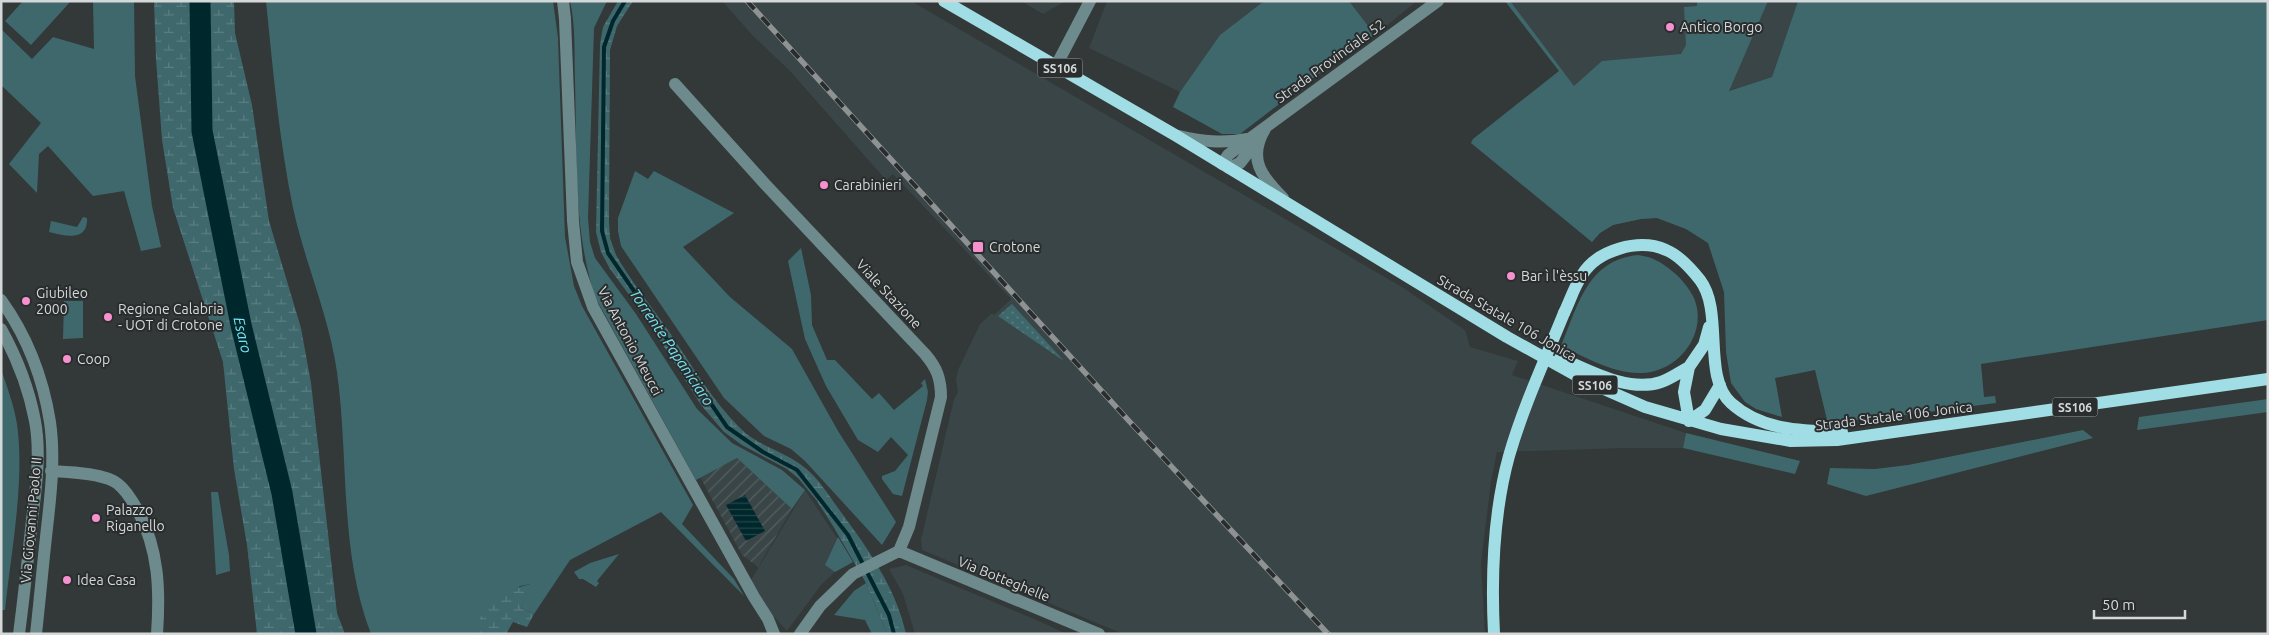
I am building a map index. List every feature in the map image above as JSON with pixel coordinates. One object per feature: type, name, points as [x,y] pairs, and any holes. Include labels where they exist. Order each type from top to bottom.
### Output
[{"type":"main road","name":"Strada Statale 106 Jonica","points":[[944,1],[1176,135],[1507,337],[1588,382],[1645,406],[1689,421],[1721,429],[1791,441],[1837,440],[2268,379]]},
{"type":"main road","points":[[1494,634],[1492,581],[1494,544],[1509,456],[1528,399],[1582,274],[1600,257],[1621,246],[1651,246],[1666,250],[1679,258],[1701,282],[1713,315],[1713,352],[1720,385],[1729,402],[1750,418],[1772,426],[1800,431],[1882,434]]},
{"type":"main road","points":[[1713,315],[1704,345],[1689,367],[1684,392],[1689,421],[1705,410],[1720,385]]},
{"type":"main road","points":[[1507,337],[1609,379],[1638,384],[1661,382],[1689,367]]},
{"type":"street","name":"Via Antonio Meucci","points":[[563,1],[573,221],[577,262],[584,286],[593,307],[768,619],[774,634]]},
{"type":"street","points":[[1056,66],[1090,1]]},
{"type":"street","name":"Strada Provinciale 52","points":[[1265,128],[1438,1]]},
{"type":"street","name":"Viale Stazione","points":[[675,84],[765,184],[925,354],[936,369],[941,382],[942,397],[910,527],[899,551]]},
{"type":"street","points":[[1176,135],[1197,140],[1229,142],[1249,138],[1265,128]]},
{"type":"street","points":[[1226,166],[1240,163],[1265,128]]},
{"type":"street","points":[[1265,128],[1256,150],[1258,164],[1267,182],[1290,206]]},
{"type":"street","name":"Via Giovanni Paolo II","points":[[1,300],[17,323],[38,373],[50,422],[51,471],[36,634]]},
{"type":"street","name":"Via Giovanni Paolo II","points":[[1,329],[12,347],[26,384],[36,423],[36,491],[19,634]]},
{"type":"street","points":[[51,471],[96,476],[117,483],[132,500],[147,527],[154,557],[159,586],[156,634]]},
{"type":"street","points":[[800,634],[820,606],[853,574],[899,551]]},
{"type":"street","name":"Via Botteghelle","points":[[899,551],[1099,634]]},
{"type":"shaded area","points":[[722,1],[911,1],[1402,287],[1465,330],[1470,347],[1518,361],[1512,375],[1686,433],[1683,448],[1497,452],[1491,482],[1481,563],[1485,634],[1123,634],[922,550],[921,540],[954,399],[958,392],[956,379],[958,370],[980,324],[992,313],[994,315],[1011,299],[893,174],[886,180],[789,70],[753,36]]},
{"type":"shaded area","points":[[1021,1],[1066,1],[1043,14]]},
{"type":"shaded area","points":[[1107,1],[1264,1],[1220,35],[1180,92],[1089,48]]},
{"type":"shaded area","points":[[1349,1],[1417,1],[1375,35]]},
{"type":"shaded area","points":[[1505,1],[1798,1],[1772,77],[1728,91],[1708,243],[1686,229],[1657,218],[1641,219],[1613,225],[1600,233],[1592,242],[1471,143],[1473,139],[1559,71]]},
{"type":"shaded area","points":[[737,458],[792,509],[758,567],[742,555],[700,477]]},
{"type":"shaded area","points":[[805,490],[853,562],[835,572],[821,585],[787,631],[768,610],[751,580]]},
{"type":"shaded area","points":[[745,495],[765,531],[746,541],[726,505]]},
{"type":"shaded area","points":[[906,565],[1066,634],[915,634],[903,594],[889,569]]},
{"type":"green space","points":[[23,1],[71,1],[31,45],[5,21]]},
{"type":"green space","points":[[93,1],[134,1],[135,76],[152,206],[161,247],[141,251],[124,191],[93,196],[48,146],[39,154],[37,193],[9,164],[41,123],[1,85],[1,29],[32,59],[53,37],[94,49]]},
{"type":"green space","points":[[154,1],[234,1],[235,33],[252,105],[269,221],[301,328],[311,383],[337,613],[345,634],[257,634],[247,545],[234,469],[223,362],[173,208],[162,140]]},
{"type":"green space","points":[[266,1],[553,1],[558,38],[565,237],[574,286],[582,306],[693,505],[682,524],[734,579],[744,596],[661,512],[570,560],[534,614],[521,608],[531,584],[520,586],[482,615],[475,634],[371,634],[361,602],[349,538],[341,405],[337,372],[323,310],[298,229],[288,182],[280,130]]},
{"type":"green space","points":[[570,1],[607,1],[594,28],[588,218],[590,242],[595,258],[636,314],[697,409],[732,443],[782,470],[805,490],[792,509],[737,458],[696,480],[595,297],[588,271],[580,218],[576,163],[574,31]]},
{"type":"green space","points":[[618,1],[633,1],[617,26],[610,50],[609,221],[610,238],[616,255],[720,406],[747,434],[796,461],[814,476],[822,486],[879,568],[895,600],[906,634],[887,634],[866,583],[817,501],[798,478],[787,469],[742,445],[724,432],[701,405],[644,315],[610,269],[601,252],[596,232],[600,44],[603,27]]},
{"type":"green space","points":[[1264,1],[1349,1],[1375,35],[1350,50],[1240,134],[1222,134],[1173,107],[1180,92],[1220,35]]},
{"type":"green space","points":[[1505,1],[1510,1],[1574,86],[1602,61],[1681,54],[1686,45],[1684,7],[1697,6],[1697,1],[1768,1],[1729,91],[1772,77],[1798,1],[2268,1],[2268,320],[1981,364],[1984,397],[1995,396],[1996,403],[1867,420],[1827,420],[1815,370],[1775,378],[1782,417],[1756,409],[1745,402],[1731,383],[1726,352],[1724,292],[1708,243],[1686,229],[1657,218],[1641,219],[1613,225],[1600,233],[1592,242],[1471,143],[1473,139],[1559,71]]},
{"type":"green space","points":[[635,171],[648,179],[654,171],[734,213],[683,247],[730,297],[792,349],[838,431],[896,522],[882,545],[805,461],[791,449],[764,436],[724,398],[621,246],[618,218]]},
{"type":"green space","points":[[83,217],[87,218],[86,226],[80,234],[68,236],[49,232],[51,221],[77,227]]},
{"type":"green space","points":[[801,248],[811,295],[812,325],[827,360],[835,360],[872,399],[879,393],[894,410],[923,386],[921,383],[925,379],[928,392],[927,400],[902,496],[893,494],[882,479],[882,476],[895,471],[908,455],[891,437],[878,452],[858,440],[826,386],[805,339],[788,261]]},
{"type":"green space","points":[[1638,255],[1652,259],[1668,268],[1682,280],[1694,298],[1698,312],[1697,325],[1687,349],[1678,359],[1667,366],[1654,371],[1631,373],[1610,368],[1561,346],[1579,301],[1596,275],[1607,266],[1621,259]]},
{"type":"green space","points":[[64,301],[83,301],[83,338],[63,339]]},
{"type":"green space","points":[[1012,304],[1064,361],[998,316]]},
{"type":"green space","points":[[1,369],[14,410],[19,446],[16,517],[5,610],[1,610]]},
{"type":"green space","points":[[2268,399],[2268,412],[2137,430],[2139,417]]},
{"type":"green space","points":[[2083,430],[2093,438],[1866,496],[1827,484],[1830,468],[1875,469],[1908,465]]},
{"type":"green space","points":[[1686,433],[1800,461],[1795,474],[1683,448]]},
{"type":"green space","points":[[211,492],[218,492],[230,571],[216,575]]},
{"type":"green space","points":[[838,537],[853,562],[835,572],[825,565]]},
{"type":"green space","points":[[619,554],[597,581],[599,583],[596,587],[583,579],[579,579],[574,572],[590,563]]},
{"type":"green space","points":[[866,583],[887,634],[872,634],[865,620],[834,615],[854,591]]},
{"type":"green space","points":[[532,584],[521,608],[534,614],[527,627],[513,622],[506,634],[475,634],[481,617],[492,604],[511,591]]},
{"type":"waterway","name":"Esaro","points":[[200,1],[202,131],[241,325],[282,493],[306,634]]},
{"type":"waterway","name":"Torrente Papaniciaro","points":[[625,1],[613,21],[604,47],[602,231],[608,253],[727,427],[763,452],[797,470],[848,535],[889,615],[894,634]]},
{"type":"railway","points":[[747,1],[1129,421],[1328,634]]},
{"type":"place","name":"Antico Borgo","points":[[1670,27]]},
{"type":"place","name":"Carabinieri","points":[[824,185]]},
{"type":"place","name":"Crotone","points":[[978,247]]},
{"type":"place","name":"Bar ì l'èssu","points":[[1511,276]]},
{"type":"place","name":"Giubileo 2000","points":[[26,301]]},
{"type":"place","name":"Regione Calabria - UOT di Crotone","points":[[108,317]]},
{"type":"place","name":"Coop","points":[[67,359]]},
{"type":"place","name":"Palazzo Riganello","points":[[96,518]]},
{"type":"place","name":"Idea Casa","points":[[67,580]]}]
